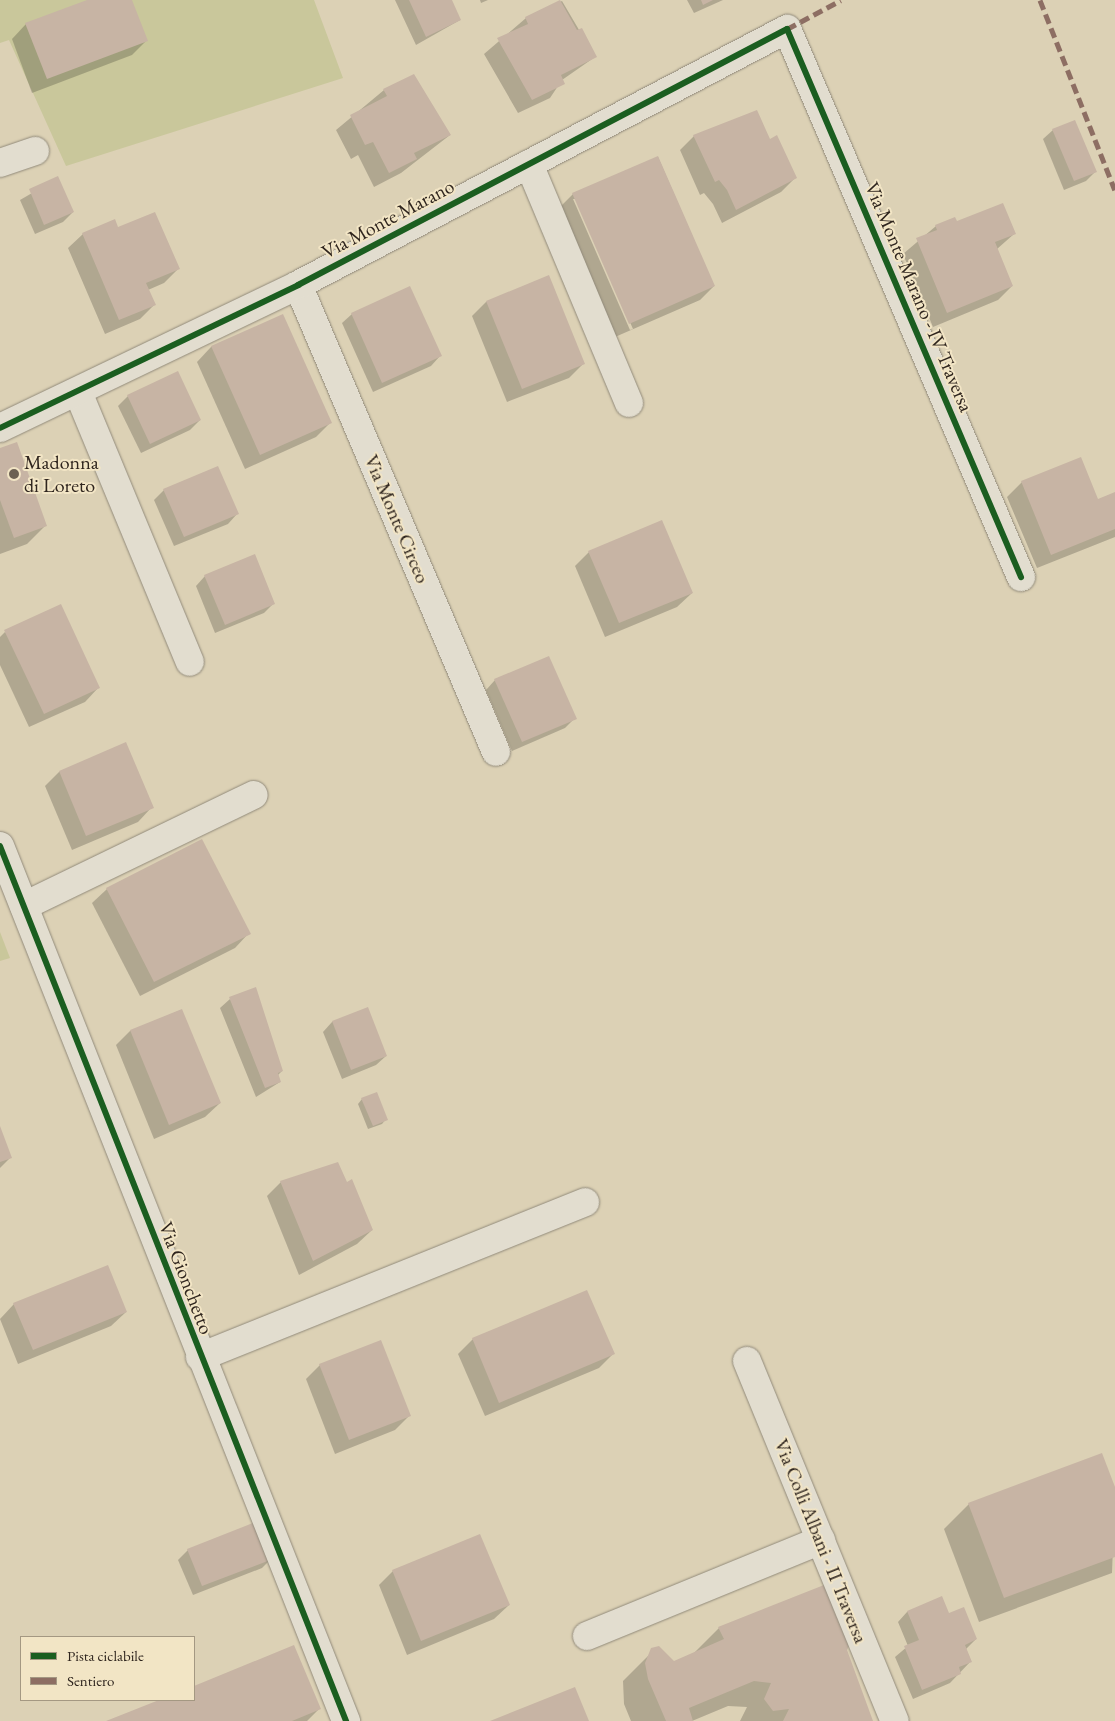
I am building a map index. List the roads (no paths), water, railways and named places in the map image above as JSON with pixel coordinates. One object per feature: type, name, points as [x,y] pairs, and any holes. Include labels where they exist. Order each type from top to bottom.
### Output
[{"type":"street","name":"Via Monte Marano","points":[[0,428],[298,285],[787,29]]},
{"type":"street","name":"Via Monte Marano - IV Traversa","points":[[787,29],[1021,577]]},
{"type":"street","points":[[0,163],[35,151]]},
{"type":"street","points":[[529,164],[629,404]]},
{"type":"street","name":"Via Monte Circeo","points":[[298,285],[496,752]]},
{"type":"street","points":[[78,392],[190,662]]},
{"type":"street","points":[[24,906],[254,796]]},
{"type":"street","name":"Via Gionchetto","points":[[0,846],[200,1357],[346,1721]]},
{"type":"street","points":[[200,1357],[585,1202]]},
{"type":"street","name":"Via Colli Albani - II Traversa","points":[[747,1361],[895,1721]]},
{"type":"street","points":[[587,1636],[821,1540]]},
{"type":"place","name":"Madonna di Loreto","points":[[14,474]]}]
